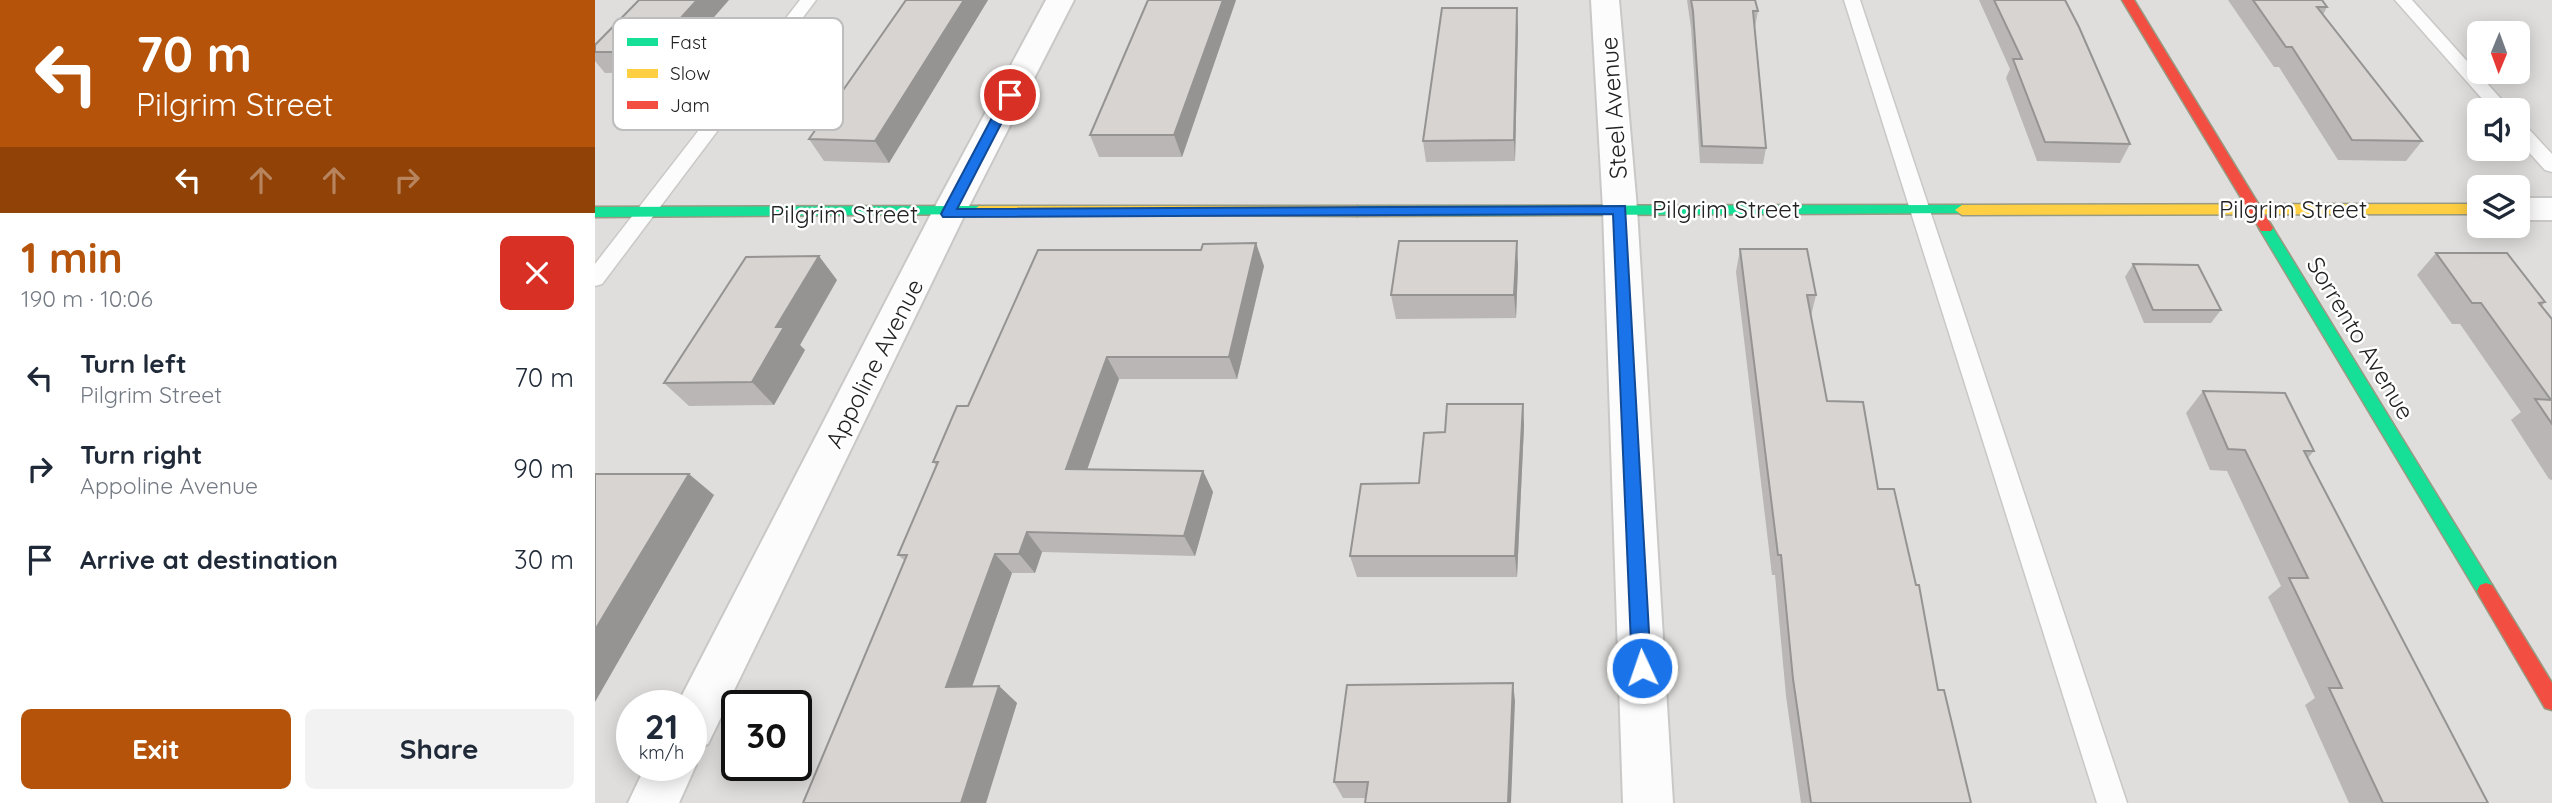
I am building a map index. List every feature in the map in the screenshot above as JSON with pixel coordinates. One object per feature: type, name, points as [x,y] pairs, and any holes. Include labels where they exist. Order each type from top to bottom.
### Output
[{"type":"street","name":"Appoline Avenue","points":[[707,695],[948,214],[1060,0]]},
{"type":"street","name":"Steel Avenue","points":[[1605,0],[1620,209],[1648,803]]},
{"type":"street","name":"Sorrento Avenue","points":[[2128,0],[2257,209],[2552,701]]},
{"type":"street","name":"Pilgrim Street","points":[[595,212],[948,214],[1620,209],[2467,209]]},
{"type":"street","points":[[2530,209],[2552,209]]},
{"type":"street","points":[[653,803],[664,781]]},
{"type":"lane","points":[[794,18],[808,0]]},
{"type":"lane","points":[[1852,0],[2112,803]]},
{"type":"lane","points":[[2403,0],[2491,98]]},
{"type":"lane","points":[[595,279],[709,130]]},
{"type":"lane","points":[[2530,141],[2552,166]]},
{"type":"shaded area","points":[[595,0],[2552,0],[2552,803],[595,803]]},
{"type":"building","points":[[639,0],[697,0],[681,18],[621,18]]},
{"type":"building","points":[[906,0],[964,0],[875,141],[809,139],[815,130],[843,130],[843,90]]},
{"type":"building","points":[[1148,0],[1223,0],[1174,135],[1090,135]]},
{"type":"building","points":[[1691,0],[1755,0],[1758,11],[1753,11],[1766,148],[1702,146]]},
{"type":"building","points":[[1994,0],[2065,0],[2130,144],[2045,142],[2013,59],[2022,59]]},
{"type":"building","points":[[2253,0],[2322,0],[2327,7],[2317,7],[2422,141],[2352,140],[2292,47],[2286,47]]},
{"type":"building","points":[[1442,8],[1517,8],[1514,140],[1423,141]]},
{"type":"building","points":[[613,27],[613,52],[595,52],[595,45]]},
{"type":"building","points":[[1399,241],[1517,241],[1514,295],[1391,295]]},
{"type":"building","points":[[1256,243],[1229,357],[1107,357],[1066,469],[1203,471],[1184,536],[1027,532],[1019,554],[995,554],[946,687],[999,686],[961,803],[803,803],[907,555],[898,555],[938,462],[933,462],[957,406],[968,406],[1038,250],[1201,250],[1203,244]]},
{"type":"building","points":[[1740,249],[1807,249],[1816,295],[1807,295],[1827,401],[1863,402],[1878,489],[1894,489],[1916,585],[1919,585],[1938,690],[1944,690],[1971,803],[1811,803]]},
{"type":"building","points":[[2436,253],[2507,253],[2545,302],[2539,303],[2552,319],[2552,424],[2535,399],[2551,400],[2481,303],[2472,303]]},
{"type":"building","points":[[819,256],[776,327],[784,327],[752,382],[664,383],[746,257]]},
{"type":"building","points":[[2133,264],[2198,265],[2221,310],[2153,310]]},
{"type":"building","points":[[2203,391],[2285,393],[2314,451],[2304,451],[2488,803],[2383,803],[2329,688],[2342,688],[2289,578],[2308,578],[2245,450],[2228,449]]},
{"type":"building","points":[[1447,404],[1523,404],[1515,556],[1350,556],[1361,484],[1419,483],[1424,433],[1445,432]]},
{"type":"building","points":[[595,474],[689,474],[595,630]]},
{"type":"building","points":[[1513,683],[1508,803],[1365,803],[1368,782],[1334,782],[1347,685]]},
{"type":"traffic: fast","points":[[1357,211],[1962,210]]},
{"type":"traffic: fast","points":[[595,212],[979,211]]},
{"type":"traffic: fast","points":[[2266,228],[2486,591]]},
{"type":"traffic: slow","points":[[1962,210],[2467,209]]},
{"type":"traffic: slow","points":[[979,211],[1357,211]]},
{"type":"traffic: jam","points":[[2128,0],[2266,228]]},
{"type":"traffic: jam","points":[[2486,591],[2552,701]]},
{"type":"route","points":[[1010,95],[948,214],[1620,209],[1642,668]]}]
